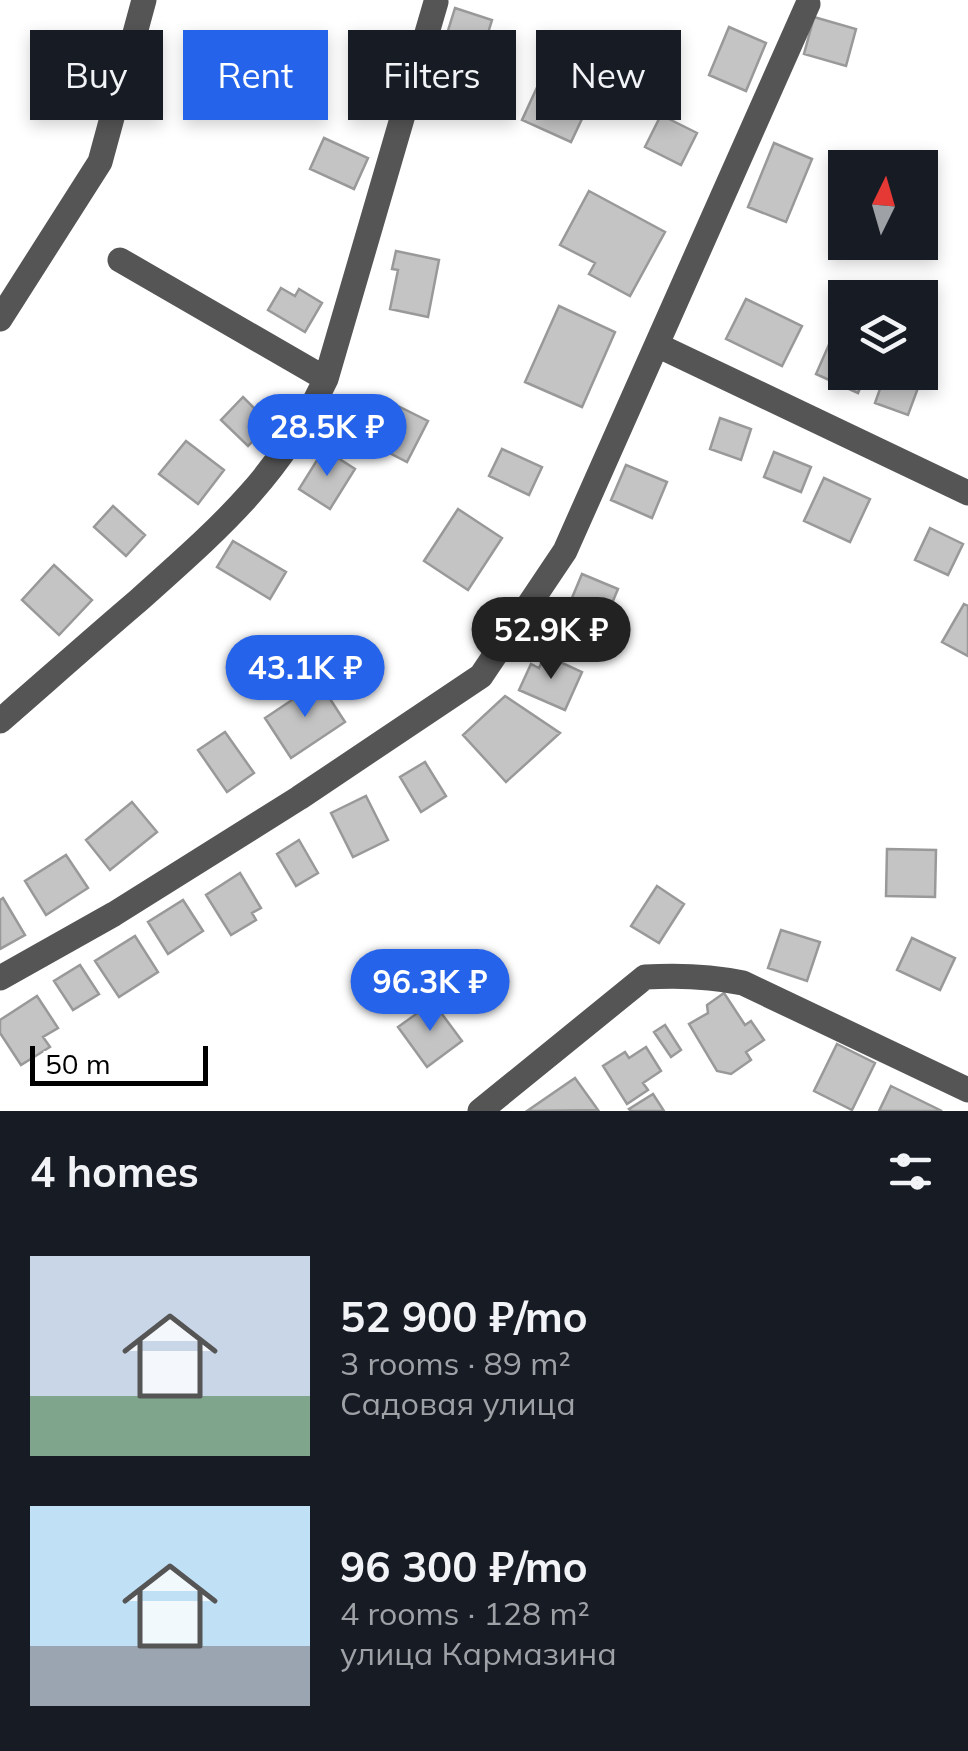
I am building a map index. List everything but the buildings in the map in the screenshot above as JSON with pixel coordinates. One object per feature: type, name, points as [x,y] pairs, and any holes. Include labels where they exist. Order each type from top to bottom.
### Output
[{"type":"street","points":[[0,318],[100,162],[144,0]]},
{"type":"street","points":[[0,721],[229,520],[270,474],[297,435],[326,380],[436,2]]},
{"type":"street","points":[[0,978],[114,914],[299,798],[481,676],[564,551],[808,4]]},
{"type":"street","points":[[120,260],[326,380]]},
{"type":"street","points":[[656,346],[968,494]]},
{"type":"street","points":[[480,1111],[644,977],[675,975],[743,983],[968,1090]]}]
